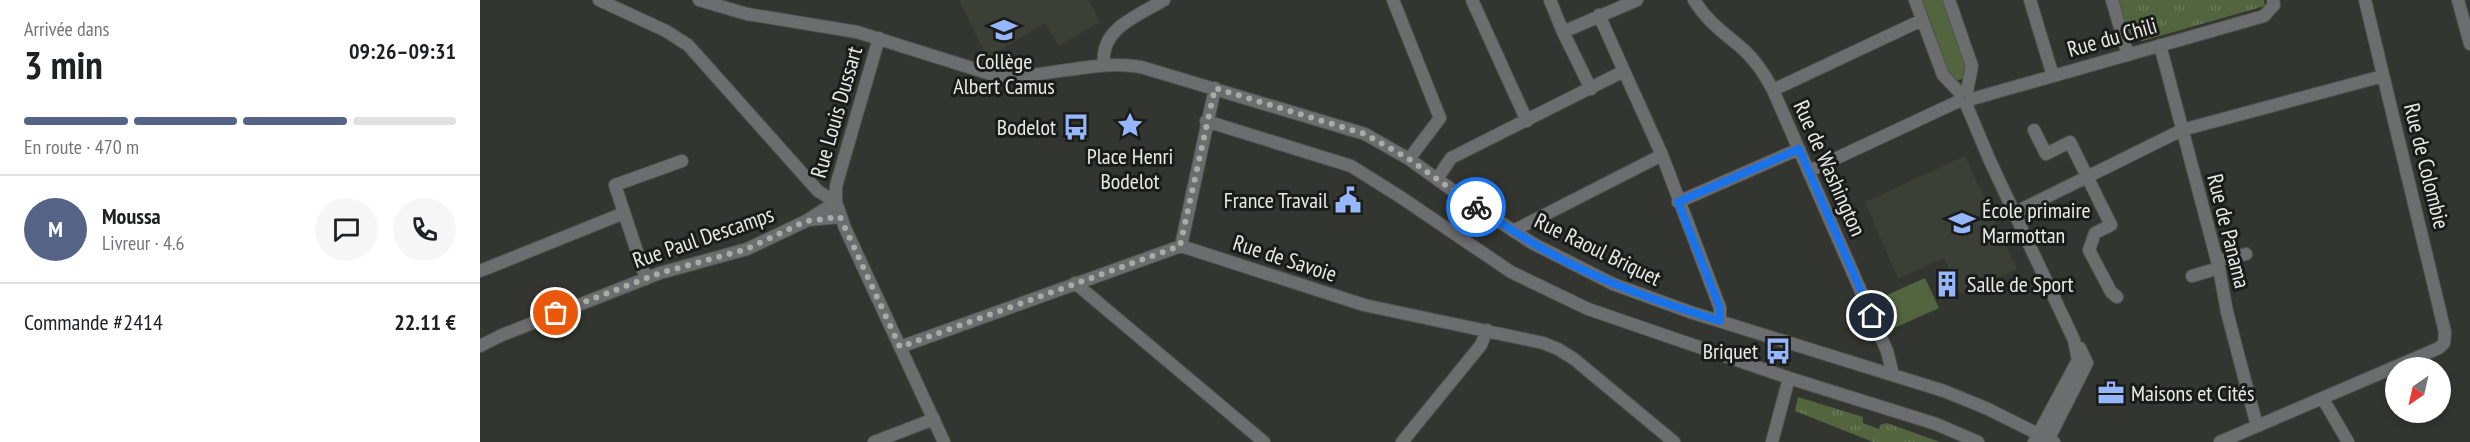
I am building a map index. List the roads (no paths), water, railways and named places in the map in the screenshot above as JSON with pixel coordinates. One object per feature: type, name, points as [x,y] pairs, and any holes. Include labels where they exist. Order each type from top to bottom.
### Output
[{"type":"street","points":[[599,0],[666,30],[688,45],[818,191],[836,202]]},
{"type":"street","points":[[699,0],[747,14],[840,28],[879,38]]},
{"type":"street","points":[[1104,64],[1104,48],[1113,31],[1164,0]]},
{"type":"street","points":[[1392,0],[1440,118],[1409,159]]},
{"type":"street","points":[[1472,0],[1527,121]]},
{"type":"street","points":[[1550,0],[1591,90]]},
{"type":"street","points":[[1563,32],[1637,0]]},
{"type":"street","name":"Rue de Washington","points":[[1694,0],[1703,16],[1746,52],[1760,68],[1773,90],[1887,351],[1893,375]]},
{"type":"street","points":[[1915,0],[1943,75],[1965,98],[2014,213],[2073,340],[2080,348],[2087,363],[2044,440]]},
{"type":"street","points":[[1949,0],[1972,66],[1965,98]]},
{"type":"street","points":[[2030,0],[2052,76]]},
{"type":"street","points":[[2112,0],[2128,55]]},
{"type":"street","name":"Rue du Chili","points":[[1809,171],[1965,98],[2264,16],[2274,5],[2273,0]]},
{"type":"street","name":"Rue de Colombie","points":[[2329,396],[2439,348],[2444,343],[2445,332],[2365,0]]},
{"type":"street","points":[[2458,0],[2470,45]]},
{"type":"street","points":[[1599,15],[1662,155],[1720,308],[1720,321]]},
{"type":"street","points":[[1773,90],[1922,20]]},
{"type":"street","name":"Rue Louis Dussart","points":[[944,442],[840,217],[836,202],[837,178],[879,38],[997,76],[1018,76],[1104,64]]},
{"type":"street","name":"Rue de Panama","points":[[2160,45],[2218,264],[2227,312],[2257,426]]},
{"type":"street","name":"Rue Raoul Briquet","points":[[1104,64],[1141,67],[1365,134],[1409,159],[1552,255],[1613,284],[1659,302],[1966,400],[2044,440]]},
{"type":"street","points":[[1437,179],[1451,158],[1591,90],[1624,71]]},
{"type":"street","points":[[2014,213],[2182,130],[2383,76]]},
{"type":"street","points":[[900,347],[1180,246],[1215,88]]},
{"type":"street","points":[[1206,121],[1351,166],[1511,272],[1588,309],[1787,384],[1936,424],[1978,442]]},
{"type":"street","points":[[2034,130],[2046,153],[2070,142],[2111,225],[2095,233],[2089,250],[2111,292],[2117,297]]},
{"type":"street","points":[[1678,202],[1799,149]]},
{"type":"street","points":[[1514,231],[1662,155]]},
{"type":"street","points":[[646,279],[615,185],[682,161]]},
{"type":"street","name":"Rue Paul Descamps","points":[[480,346],[502,335],[646,279],[747,249],[806,221],[836,202]]},
{"type":"street","points":[[480,271],[624,213]]},
{"type":"street","name":"Rue Paul Descamps","points":[[806,221],[840,217]]},
{"type":"street","name":"Rue de Savoie","points":[[1180,246],[1364,305],[1487,330],[1558,349],[1674,442]]},
{"type":"street","points":[[2192,276],[2246,254]]},
{"type":"street","points":[[1075,283],[1264,442]]},
{"type":"street","points":[[1402,442],[1481,345],[1487,330]]},
{"type":"street","points":[[1772,442],[1787,384]]},
{"type":"street","points":[[2220,442],[2329,396],[2348,442]]},
{"type":"street","points":[[874,442],[934,419]]},
{"type":"place","name":"Collège Albert Camus","points":[[1004,30]]},
{"type":"place","name":"Place Henri Bodelot","points":[[1130,125]]},
{"type":"place","name":"Bodelot","points":[[1076,127]]},
{"type":"place","name":"France Travail","points":[[1348,200]]},
{"type":"place","name":"École primaire Marmottan","points":[[1962,223]]},
{"type":"place","name":"Salle de Sport","points":[[1947,284]]},
{"type":"place","name":"Briquet","points":[[1778,351]]},
{"type":"place","name":"Maisons et Cités","points":[[2111,393]]}]
